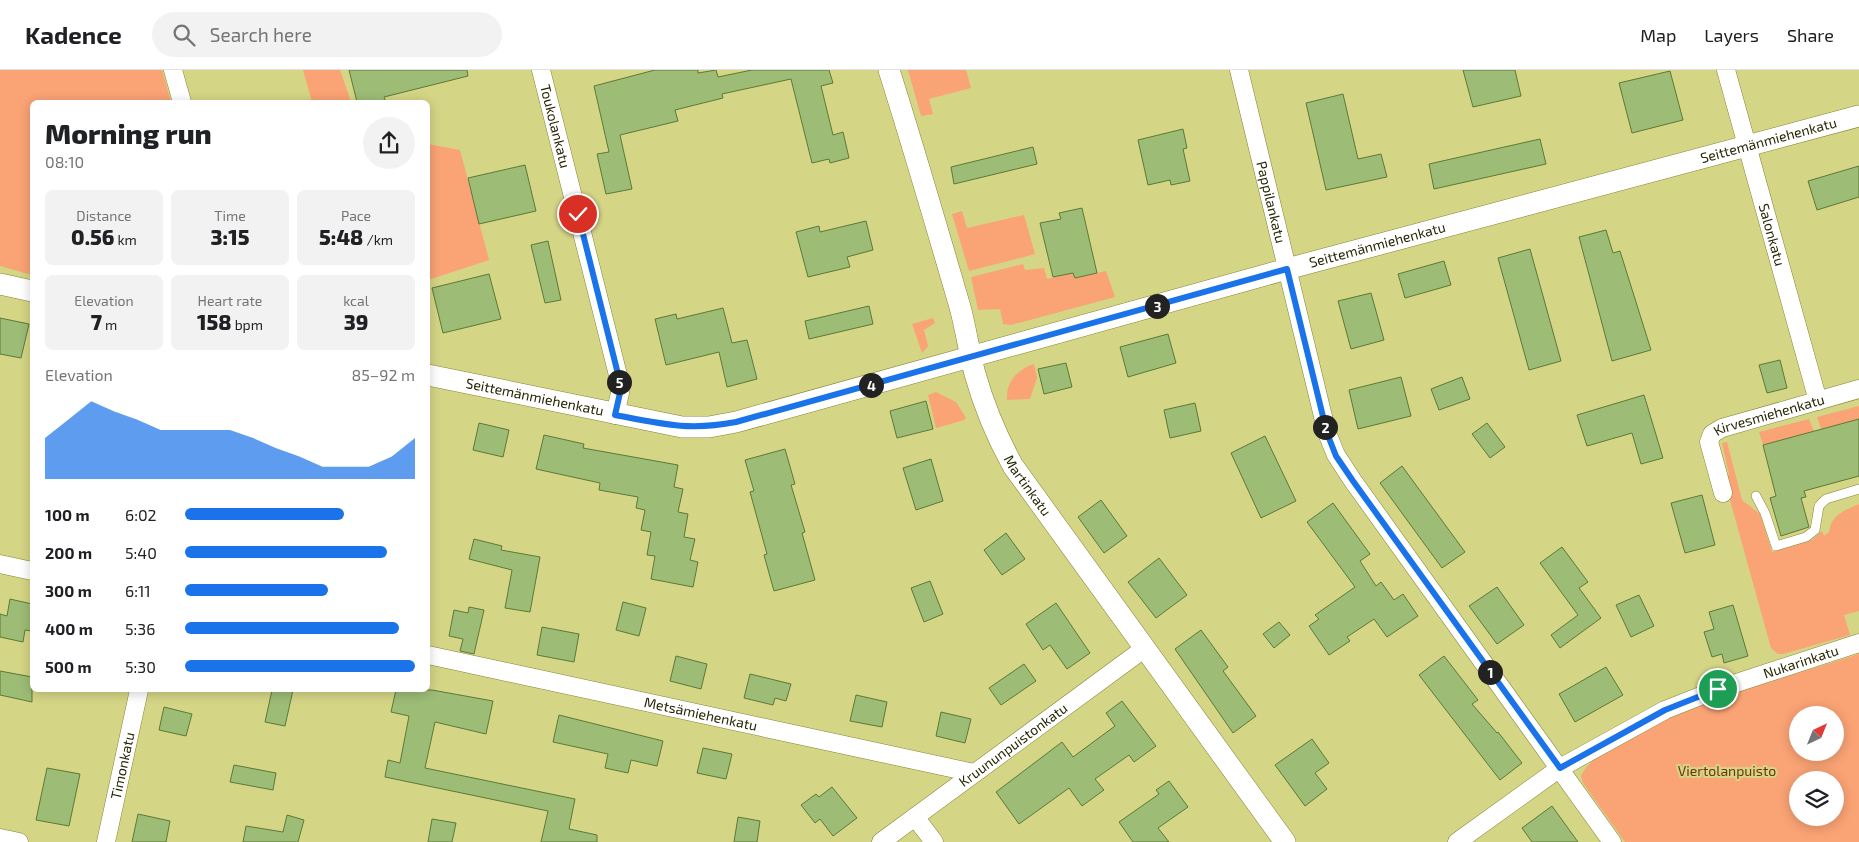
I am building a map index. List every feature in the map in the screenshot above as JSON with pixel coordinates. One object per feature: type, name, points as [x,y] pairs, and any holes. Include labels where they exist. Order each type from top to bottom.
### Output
[{"type":"street","points":[[173,70],[181,100]]},
{"type":"street","name":"Toukolankatu","points":[[541,70],[619,378],[620,393],[615,415]]},
{"type":"street","name":"Martinkatu","points":[[889,70],[963,319],[971,358],[987,412],[1013,466],[1285,842]]},
{"type":"street","name":"Pappilankatu","points":[[1239,70],[1327,433],[1336,456],[1612,842]]},
{"type":"street","name":"Salonkatu","points":[[1726,70],[1818,401]]},
{"type":"street","name":"Seittemänmiehenkatu","points":[[430,375],[615,415],[682,427],[709,427],[736,422],[1287,269],[1859,116]]},
{"type":"street","points":[[0,284],[30,291]]},
{"type":"street","name":"Kirvesmiehenkatu","points":[[1723,493],[1709,442],[1712,434],[1722,428],[1859,389]]},
{"type":"street","points":[[0,564],[30,571]]},
{"type":"street","name":"Nukarinkatu","points":[[1456,842],[1560,768],[1623,732],[1690,699],[1859,644]]},
{"type":"street","name":"Kruununpuistonkatu","points":[[881,842],[1145,648]]},
{"type":"street","name":"Metsämiehenkatu","points":[[430,656],[974,773]]},
{"type":"street","name":"Timonkatu","points":[[106,842],[139,692]]},
{"type":"street","points":[[915,817],[934,842]]},
{"type":"street","points":[[0,838],[19,842]]},
{"type":"lane","points":[[1756,496],[1765,513],[1776,546],[1806,537],[1816,530],[1819,506],[1826,499],[1859,489]]},
{"type":"green space","points":[[0,70],[162,70],[170,100],[30,100],[30,274],[0,266]]},
{"type":"green space","points":[[303,70],[340,70],[350,100],[311,100]]},
{"type":"green space","points":[[908,70],[966,70],[971,88],[929,99],[933,114],[921,116]]},
{"type":"green space","points":[[430,144],[460,150],[489,260],[430,279]]},
{"type":"green space","points":[[962,211],[967,228],[1024,215],[1035,254],[969,271],[952,214]]},
{"type":"green space","points":[[1023,264],[1025,270],[1044,268],[1047,279],[1073,273],[1075,278],[1106,271],[1115,297],[1011,325],[1003,324],[1000,309],[978,310],[971,277]]},
{"type":"green space","points":[[933,318],[935,323],[924,330],[928,346],[922,353],[912,324]]},
{"type":"green space","points":[[1034,364],[1037,378],[1030,399],[1007,400],[1008,387],[1014,377],[1022,369]]},
{"type":"green space","points":[[936,392],[956,402],[966,418],[936,428],[928,395]]},
{"type":"green space","points":[[1859,406],[1859,419],[1821,429],[1817,417]]},
{"type":"green space","points":[[1809,419],[1814,431],[1763,445],[1759,432]]},
{"type":"green space","points":[[1727,442],[1742,500],[1760,514],[1772,552],[1812,540],[1822,531],[1824,536],[1829,532],[1830,526],[1836,517],[1859,504],[1859,611],[1844,615],[1850,635],[1783,654],[1778,654],[1771,648],[1728,493],[1725,477],[1729,474],[1722,443]]},
{"type":"green space","name":"Viertolanpuisto","points":[[1859,654],[1859,842],[1625,842],[1583,783],[1581,776],[1591,763],[1614,747],[1672,717],[1703,704]]},
{"type":"building","points":[[349,70],[467,70],[468,76],[384,97],[385,100],[356,100]]},
{"type":"building","points":[[655,70],[698,70],[698,73],[716,70],[718,77],[752,70],[829,70],[833,83],[821,86],[833,135],[843,132],[849,158],[830,163],[829,159],[812,163],[791,79],[722,94],[723,98],[675,110],[678,121],[620,135],[632,189],[606,194],[597,154],[609,152],[594,86]]},
{"type":"building","points":[[1463,70],[1515,70],[1521,96],[1473,107]]},
{"type":"building","points":[[1670,71],[1683,120],[1632,133],[1619,83]]},
{"type":"building","points":[[1343,94],[1358,159],[1381,154],[1387,177],[1326,190],[1306,103]]},
{"type":"building","points":[[1183,129],[1187,148],[1183,149],[1190,181],[1171,185],[1170,180],[1148,185],[1138,140]]},
{"type":"building","points":[[1540,139],[1546,164],[1434,189],[1429,164]]},
{"type":"building","points":[[1033,147],[1037,164],[954,184],[951,167]]},
{"type":"building","points":[[525,165],[536,211],[479,224],[468,178]]},
{"type":"building","points":[[1859,166],[1859,197],[1817,210],[1808,181]]},
{"type":"building","points":[[1082,208],[1097,273],[1075,278],[1073,273],[1053,277],[1040,223],[1061,219],[1059,213]]},
{"type":"building","points":[[866,221],[873,250],[847,257],[850,267],[808,277],[796,232],[819,226],[820,232]]},
{"type":"building","points":[[1606,230],[1613,253],[1620,251],[1651,350],[1612,361],[1579,237]]},
{"type":"building","points":[[548,241],[561,300],[545,303],[531,245]]},
{"type":"building","points":[[1530,249],[1561,361],[1529,370],[1498,258]]},
{"type":"building","points":[[1444,261],[1451,285],[1405,298],[1398,274]]},
{"type":"building","points":[[489,274],[501,319],[443,333],[432,288]]},
{"type":"building","points":[[1371,293],[1384,340],[1351,349],[1338,301]]},
{"type":"building","points":[[869,306],[873,324],[809,339],[805,321]]},
{"type":"building","points":[[723,308],[732,343],[747,340],[757,379],[727,387],[719,352],[666,365],[655,319],[676,314],[677,319]]},
{"type":"building","points":[[0,318],[29,324],[21,358],[0,354]]},
{"type":"building","points":[[1168,334],[1176,363],[1128,377],[1120,347]]},
{"type":"building","points":[[1780,360],[1787,388],[1767,393],[1759,365]]},
{"type":"building","points":[[1066,363],[1072,387],[1044,394],[1038,369]]},
{"type":"building","points":[[1401,377],[1411,416],[1358,429],[1349,390]]},
{"type":"building","points":[[1462,377],[1470,399],[1439,410],[1431,389]]},
{"type":"building","points":[[1644,395],[1663,458],[1641,464],[1632,433],[1587,446],[1577,415]]},
{"type":"building","points":[[926,401],[933,429],[897,438],[890,411]]},
{"type":"building","points":[[1195,403],[1201,431],[1170,438],[1164,410]]},
{"type":"building","points":[[1859,419],[1859,476],[1804,491],[1806,497],[1801,498],[1809,527],[1781,536],[1770,498],[1776,496],[1763,445]]},
{"type":"building","points":[[479,423],[509,430],[503,457],[473,450]]},
{"type":"building","points":[[1487,423],[1505,447],[1490,458],[1472,434]]},
{"type":"building","points":[[544,435],[584,444],[583,448],[678,465],[674,487],[683,489],[678,512],[688,514],[684,537],[695,539],[690,560],[698,562],[693,587],[651,579],[655,556],[647,555],[651,532],[641,530],[645,510],[636,508],[638,497],[599,490],[600,483],[536,469]]},
{"type":"building","points":[[1265,436],[1296,501],[1261,518],[1231,453]]},
{"type":"building","points":[[785,449],[795,484],[791,485],[805,532],[802,533],[815,580],[774,591],[764,555],[767,554],[750,492],[754,491],[745,460]]},
{"type":"building","points":[[931,459],[943,501],[916,510],[903,468]]},
{"type":"building","points":[[1402,466],[1465,552],[1442,568],[1380,483]]},
{"type":"building","points":[[1702,495],[1715,545],[1685,553],[1671,503]]},
{"type":"building","points":[[1101,500],[1127,536],[1104,553],[1078,517]]},
{"type":"building","points":[[1333,503],[1370,554],[1360,561],[1376,586],[1381,582],[1394,600],[1403,594],[1418,616],[1387,637],[1374,619],[1347,637],[1350,641],[1329,655],[1309,626],[1319,619],[1315,615],[1355,587],[1307,522]]},
{"type":"building","points":[[1006,533],[1025,559],[1002,575],[984,550]]},
{"type":"building","points":[[474,539],[502,546],[501,550],[540,557],[530,612],[505,608],[512,570],[469,559]]},
{"type":"building","points":[[1562,547],[1588,582],[1579,588],[1601,618],[1560,648],[1551,635],[1578,615],[1540,563]]},
{"type":"building","points":[[1159,558],[1187,595],[1156,618],[1128,582]]},
{"type":"building","points":[[930,581],[943,614],[924,622],[911,588]]},
{"type":"building","points":[[1497,587],[1524,625],[1497,644],[1469,606]]},
{"type":"building","points":[[1639,595],[1654,626],[1631,637],[1616,605]]},
{"type":"building","points":[[10,599],[30,604],[30,631],[25,630],[23,642],[0,637],[0,614],[7,616]]},
{"type":"building","points":[[623,602],[646,608],[639,636],[616,630]]},
{"type":"building","points":[[1056,603],[1090,653],[1067,669],[1050,645],[1043,650],[1026,624]]},
{"type":"building","points":[[1733,605],[1748,656],[1724,663],[1722,654],[1712,657],[1704,632],[1714,629],[1709,612]]},
{"type":"building","points":[[469,607],[484,610],[474,654],[460,651],[463,639],[449,636],[454,610],[468,613]]},
{"type":"building","points":[[1279,622],[1290,635],[1274,648],[1263,634]]},
{"type":"building","points":[[542,627],[579,634],[574,662],[537,655]]},
{"type":"building","points":[[1201,630],[1228,667],[1223,671],[1256,716],[1233,733],[1175,649]]},
{"type":"building","points":[[676,656],[707,664],[701,689],[670,681]]},
{"type":"building","points":[[1444,656],[1478,700],[1472,704],[1498,732],[1522,763],[1500,780],[1419,675]]},
{"type":"building","points":[[1024,664],[1036,681],[1001,705],[989,688]]},
{"type":"building","points":[[1606,667],[1623,695],[1575,722],[1559,694]]},
{"type":"building","points":[[0,671],[30,677],[32,702],[0,695]]},
{"type":"building","points":[[750,674],[791,684],[786,701],[775,698],[773,705],[744,698]]},
{"type":"building","points":[[432,690],[493,701],[486,734],[435,722],[425,768],[575,799],[569,829],[597,835],[597,842],[541,842],[548,811],[385,777],[388,760],[400,763],[409,716],[391,712],[396,692],[430,692]]},
{"type":"building","points":[[272,692],[293,692],[285,726],[265,722]]},
{"type":"building","points":[[856,695],[887,702],[882,727],[850,721]]},
{"type":"building","points":[[1122,701],[1156,746],[1134,762],[1129,755],[1095,779],[1104,790],[1082,806],[1069,788],[1019,824],[996,792],[1062,742],[1073,757],[1115,726],[1106,713]]},
{"type":"building","points":[[164,707],[192,714],[186,736],[159,730]]},
{"type":"building","points":[[941,712],[971,719],[965,743],[936,736]]},
{"type":"building","points":[[559,715],[663,741],[657,766],[631,760],[628,773],[605,768],[608,754],[553,742]]},
{"type":"building","points":[[1312,739],[1329,763],[1315,773],[1327,789],[1305,806],[1275,765]]},
{"type":"building","points":[[703,748],[732,754],[726,779],[697,773]]},
{"type":"building","points":[[234,765],[276,773],[273,790],[230,782]]},
{"type":"building","points":[[47,768],[80,774],[69,826],[36,820]]},
{"type":"building","points":[[1169,781],[1188,807],[1158,828],[1169,842],[1133,842],[1119,822],[1159,794],[1156,790]]},
{"type":"building","points":[[832,787],[857,818],[833,836],[820,819],[815,823],[801,805],[816,794],[819,797]]},
{"type":"building","points":[[1552,806],[1578,842],[1532,842],[1522,828]]},
{"type":"building","points":[[138,814],[170,821],[166,842],[132,842]]},
{"type":"building","points":[[287,815],[304,820],[298,842],[243,842],[246,826],[283,832]]},
{"type":"building","points":[[738,817],[760,821],[757,842],[734,842]]},
{"type":"building","points":[[432,819],[456,823],[452,842],[428,842]]},
{"type":"route","points":[[578,214],[619,378],[620,393],[615,415],[682,427],[709,427],[736,422],[947,365],[1287,269],[1327,433],[1336,456],[1560,768],[1665,710],[1718,689]]}]
